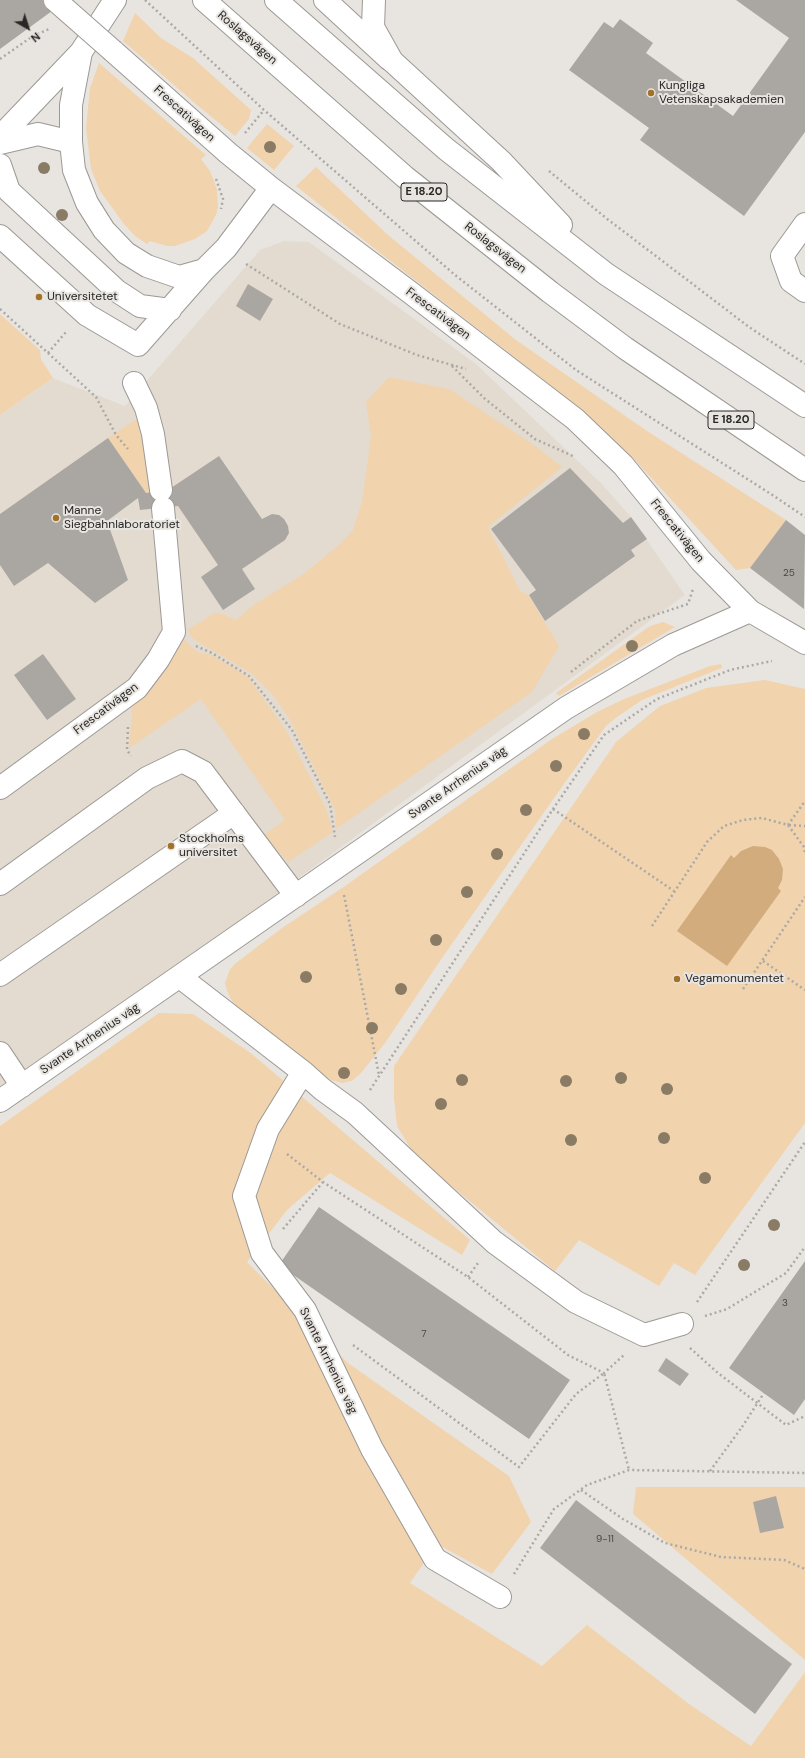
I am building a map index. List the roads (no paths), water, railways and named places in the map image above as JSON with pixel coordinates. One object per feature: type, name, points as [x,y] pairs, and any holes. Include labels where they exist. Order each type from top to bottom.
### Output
[{"type":"street","name":"Frescativägen","points":[[55,0],[228,154],[575,419],[623,465],[701,561],[750,611],[805,643]]},
{"type":"street","points":[[0,137],[81,52],[115,0]]},
{"type":"street","name":"Roslagsvägen","points":[[204,0],[405,177],[550,292],[625,348],[805,470]]},
{"type":"street","points":[[276,0],[446,149],[606,274],[805,406]]},
{"type":"street","points":[[325,0],[501,160],[606,274]]},
{"type":"street","points":[[374,0],[373,27],[392,61]]},
{"type":"street","points":[[81,52],[71,104],[71,142],[74,170],[87,203],[104,230],[126,253],[147,266],[179,277],[204,270]]},
{"type":"street","points":[[0,143],[38,134],[71,142]]},
{"type":"street","points":[[0,165],[9,191],[117,291],[140,306],[170,310]]},
{"type":"street","points":[[0,236],[87,315],[138,345],[204,270],[226,248],[271,188]]},
{"type":"street","points":[[805,224],[782,256],[791,281],[805,291]]},
{"type":"street","name":"Frescativägen","points":[[0,788],[137,688],[158,660],[174,632],[162,499],[153,434],[146,408],[134,383]]},
{"type":"street","name":"Svante Arrhenius väg","points":[[0,1100],[180,977],[566,708],[673,645],[750,611]]},
{"type":"street","points":[[0,884],[147,778],[182,761],[203,772],[296,896]]},
{"type":"street","points":[[0,975],[234,813]]},
{"type":"street","points":[[180,977],[303,1072],[322,1089],[355,1113],[494,1242],[576,1302],[644,1335],[682,1324]]},
{"type":"street","points":[[0,1053],[22,1086]]},
{"type":"street","name":"Svante Arrhenius väg","points":[[303,1072],[268,1128],[244,1196],[262,1253],[305,1310],[372,1449],[435,1559],[500,1598]]},
{"type":"place","name":"Kungliga Vetenskapsakademien","points":[[651,93]]},
{"type":"place","name":"Universitetet","points":[[39,297]]},
{"type":"place","name":"Manne Siegbahnlaboratoriet","points":[[56,518]]},
{"type":"place","name":"Stockholms universitet","points":[[171,846]]},
{"type":"place","name":"Vegamonumentet","points":[[677,979]]}]
